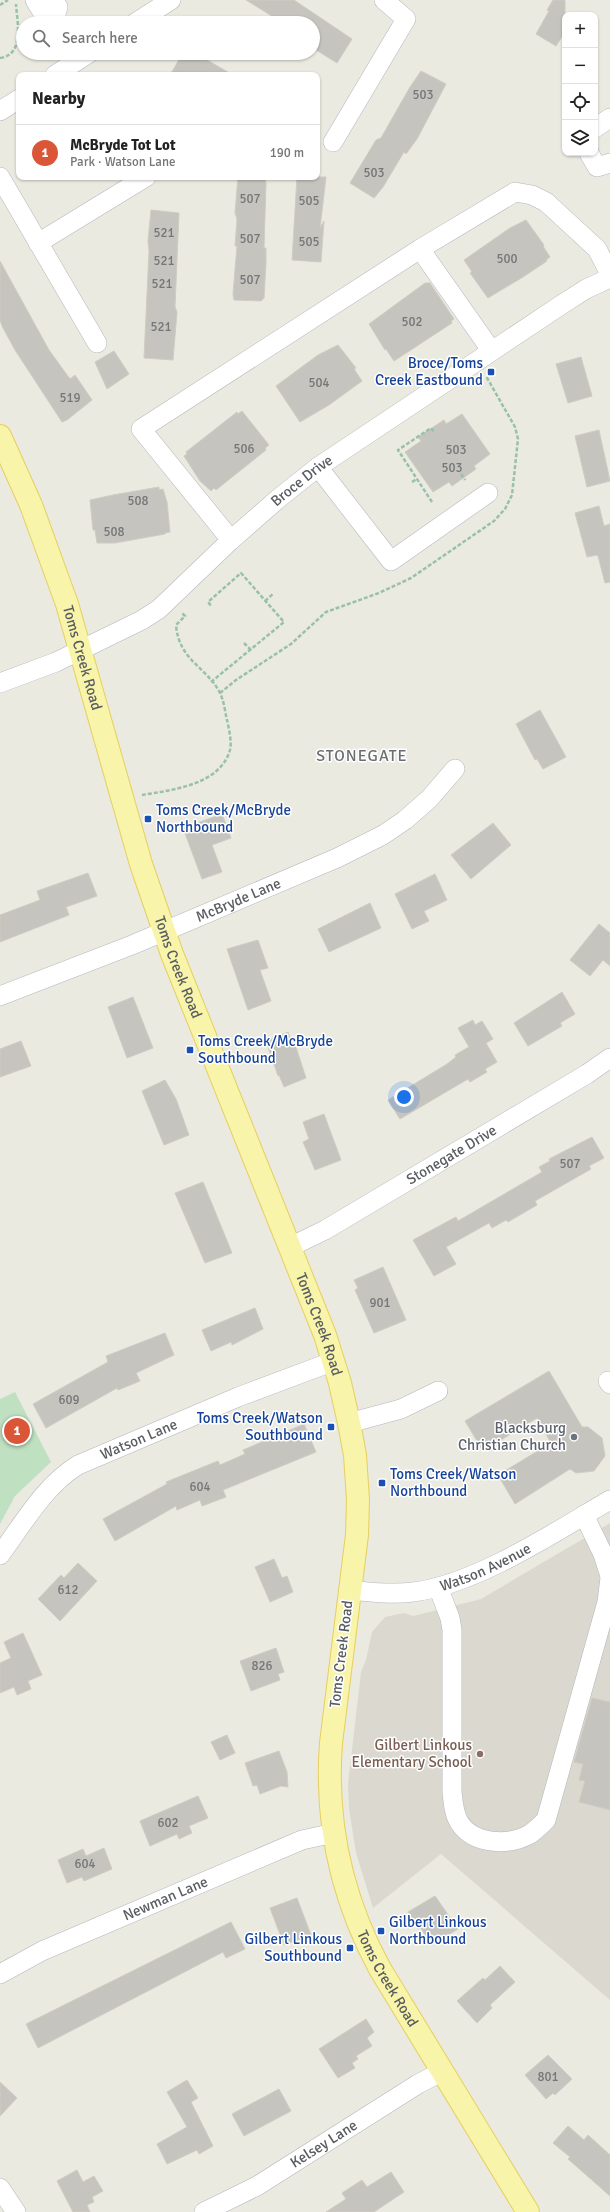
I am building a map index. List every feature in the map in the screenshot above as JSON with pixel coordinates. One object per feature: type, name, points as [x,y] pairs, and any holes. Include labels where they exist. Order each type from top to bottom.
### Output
[{"type":"main road","name":"Toms Creek Road","points":[[0,436],[31,505],[48,549],[81,650],[141,864],[164,931],[334,1361],[350,1423],[355,1455],[358,1500],[357,1535],[349,1590],[329,1773],[329,1801],[334,1833],[346,1887],[364,1937],[388,1985],[528,2212]]},
{"type":"street","points":[[34,0],[43,13],[56,13]]},
{"type":"street","points":[[147,16],[171,0]]},
{"type":"street","points":[[333,142],[406,18],[384,0]]},
{"type":"street","points":[[59,72],[75,60]]},
{"type":"street","points":[[0,111],[16,101]]},
{"type":"street","points":[[598,126],[610,118]]},
{"type":"street","points":[[591,156],[597,167],[610,164]]},
{"type":"street","points":[[0,177],[97,342]]},
{"type":"street","points":[[38,243],[141,180]]},
{"type":"street","points":[[231,540],[141,429],[420,248],[514,192],[532,195],[546,202],[597,248],[610,274]]},
{"type":"street","points":[[420,248],[491,350]]},
{"type":"street","name":"Broce Drive","points":[[0,683],[56,662],[136,624],[159,609],[231,540],[279,498],[318,467],[491,350],[586,289],[610,278]]},
{"type":"street","points":[[318,467],[391,561],[488,494]]},
{"type":"street","name":"McBryde Lane","points":[[0,996],[164,931],[337,858],[383,835],[406,820],[429,799],[455,769]]},
{"type":"street","name":"Stonegate Drive","points":[[290,1247],[324,1230],[567,1086],[610,1058]]},
{"type":"street","name":"Watson Lane","points":[[0,1555],[50,1488],[61,1477],[78,1466],[238,1397],[334,1361]]},
{"type":"street","points":[[350,1423],[401,1409],[438,1391]]},
{"type":"street","name":"Watson Avenue","points":[[349,1590],[403,1593],[456,1583],[509,1557],[610,1500]]},
{"type":"street","points":[[438,1587],[450,1618],[452,1630],[452,1792],[454,1808],[459,1822],[467,1831],[485,1840],[498,1842],[514,1840],[529,1834],[546,1820],[607,1602],[610,1577],[603,1554],[584,1515]]},
{"type":"street","name":"Newman Lane","points":[[0,1974],[27,1957],[115,1919],[305,1839],[334,1833]]},
{"type":"street","name":"Kelsey Lane","points":[[204,2212],[257,2186],[418,2084],[441,2072]]},
{"type":"street","points":[[0,2188],[16,2212]]},
{"type":"path","points":[[0,5],[8,0]]},
{"type":"path","points":[[15,0],[16,16]]},
{"type":"path","points":[[0,58],[8,56],[14,50],[16,44]]},
{"type":"path","points":[[432,502],[398,450],[430,428],[434,432]]},
{"type":"path","points":[[461,474],[465,480]]},
{"type":"path","points":[[412,482],[417,479]]},
{"type":"path","points":[[211,682],[284,622],[241,573],[208,602],[212,606]]},
{"type":"path","points":[[265,601],[273,594]]},
{"type":"path","points":[[138,796],[190,786],[213,773],[224,763],[230,749],[229,729],[220,693],[182,648],[176,625],[184,616],[179,610]]},
{"type":"path","points":[[244,643],[251,650]]},
{"type":"shaded area","name":"Gilbert Linkous Elementary School","points":[[610,1523],[610,2000],[441,1854],[373,1908],[356,1853],[349,1809],[348,1784],[361,1672],[366,1660],[372,1632],[385,1617],[404,1613],[413,1616],[481,1599]]},
{"type":"green space","points":[[15,1392],[51,1462],[15,1496],[0,1524],[0,1399]]},
{"type":"building","points":[[246,0],[294,0],[318,16],[272,16]]},
{"type":"building","points":[[553,0],[565,0],[565,12],[562,12],[562,37],[556,46],[536,34],[549,11],[547,10]]},
{"type":"building","points":[[320,17],[352,39],[337,63],[320,52]]},
{"type":"building","points":[[179,60],[207,60],[228,72],[172,72]]},
{"type":"building","points":[[421,71],[446,84],[417,139],[406,154],[404,152],[383,187],[374,198],[350,183],[376,140],[381,138],[410,87]]},
{"type":"building","points":[[320,177],[326,177],[320,228],[324,221],[321,262],[292,260],[297,180],[320,180]]},
{"type":"building","points":[[238,180],[265,180],[264,248],[266,248],[266,263],[264,298],[261,301],[234,300],[233,294],[237,246],[235,246],[237,219],[235,213]]},
{"type":"building","points":[[151,210],[179,213],[175,307],[177,312],[173,360],[144,358],[149,251],[148,241]]},
{"type":"building","points":[[526,220],[544,245],[543,246],[550,257],[546,260],[547,261],[523,277],[488,298],[470,273],[472,272],[464,260],[510,228]]},
{"type":"building","points":[[0,261],[49,350],[70,379],[75,375],[92,400],[67,420],[62,422],[15,350],[2,326],[0,320]]},
{"type":"building","points":[[425,283],[430,283],[454,319],[451,321],[452,323],[394,361],[386,349],[385,350],[369,324]]},
{"type":"building","points":[[338,345],[356,368],[354,369],[362,381],[329,405],[300,422],[276,386],[318,355]]},
{"type":"building","points":[[114,351],[129,374],[107,389],[95,362]]},
{"type":"building","points":[[581,357],[592,396],[568,403],[556,364]]},
{"type":"building","points":[[242,411],[269,445],[265,448],[266,450],[216,490],[214,488],[211,491],[200,481],[184,456],[187,454],[186,452],[237,412],[238,414]]},
{"type":"building","points":[[462,414],[490,454],[474,466],[476,469],[452,486],[449,482],[433,492],[405,452],[421,441],[418,437],[444,420],[446,424]]},
{"type":"building","points":[[599,430],[610,481],[587,487],[575,436]]},
{"type":"building","points":[[159,487],[159,490],[163,489],[167,502],[170,532],[115,543],[97,543],[95,530],[93,530],[90,500]]},
{"type":"building","points":[[599,506],[604,526],[610,524],[610,582],[605,583],[598,556],[587,557],[575,513]]},
{"type":"building","points":[[540,710],[566,757],[543,769],[537,759],[535,760],[516,724]]},
{"type":"building","points":[[222,814],[231,838],[212,845],[222,872],[202,879],[183,828]]},
{"type":"building","points":[[493,823],[511,845],[471,879],[451,855]]},
{"type":"building","points":[[88,873],[97,896],[66,907],[69,915],[0,942],[0,915],[40,900],[37,891]]},
{"type":"building","points":[[435,874],[447,900],[424,911],[429,921],[412,929],[395,894]]},
{"type":"building","points":[[370,903],[381,928],[329,952],[318,929]]},
{"type":"building","points":[[599,924],[610,933],[610,966],[603,960],[590,976],[570,960]]},
{"type":"building","points":[[258,940],[268,968],[260,970],[271,1001],[248,1010],[227,949]]},
{"type":"building","points":[[562,992],[575,1014],[560,1023],[562,1026],[528,1046],[514,1023]]},
{"type":"building","points":[[133,997],[153,1048],[127,1058],[108,1007]]},
{"type":"building","points":[[473,1020],[475,1025],[482,1021],[493,1039],[486,1043],[497,1062],[485,1069],[487,1072],[470,1082],[468,1079],[400,1119],[388,1100],[447,1064],[456,1057],[455,1055],[469,1047],[458,1028]]},
{"type":"building","points":[[288,1032],[292,1042],[294,1041],[306,1078],[284,1087],[279,1075],[278,1076],[266,1041]]},
{"type":"building","points":[[21,1041],[31,1066],[0,1077],[0,1049]]},
{"type":"building","points":[[165,1080],[176,1099],[189,1135],[164,1145],[142,1091]]},
{"type":"building","points":[[324,1114],[341,1160],[315,1170],[303,1142],[309,1139],[303,1122]]},
{"type":"building","points":[[592,1137],[604,1158],[589,1166],[591,1169],[535,1201],[537,1205],[508,1222],[506,1220],[492,1228],[489,1223],[446,1247],[456,1264],[434,1276],[413,1240],[456,1217],[458,1221],[542,1172],[539,1167],[550,1161],[549,1159]]},
{"type":"building","points":[[203,1182],[232,1253],[205,1263],[175,1193]]},
{"type":"building","points":[[383,1267],[406,1320],[374,1333],[355,1290],[358,1288],[354,1280]]},
{"type":"building","points":[[255,1308],[263,1329],[232,1345],[231,1342],[211,1351],[202,1330]]},
{"type":"building","points":[[165,1333],[174,1355],[136,1373],[140,1381],[118,1390],[117,1388],[46,1428],[33,1404],[108,1362],[106,1356]]},
{"type":"building","name":"Blacksburg Christian Church","points":[[549,1371],[582,1427],[588,1427],[602,1438],[605,1456],[594,1471],[576,1473],[570,1469],[515,1504],[498,1475],[551,1443],[537,1418],[483,1451],[465,1421]]},
{"type":"building","points":[[304,1424],[316,1452],[223,1490],[226,1497],[202,1506],[200,1500],[177,1510],[176,1506],[115,1541],[103,1519],[167,1484],[166,1482],[218,1461],[220,1465],[245,1454],[243,1450]]},
{"type":"building","points":[[274,1559],[282,1578],[287,1576],[293,1592],[270,1602],[255,1567]]},
{"type":"building","points":[[78,1563],[97,1581],[60,1621],[38,1599],[61,1575],[64,1578]]},
{"type":"building","points":[[23,1633],[42,1675],[28,1681],[31,1689],[17,1695],[14,1687],[0,1693],[0,1663],[11,1658],[4,1642]]},
{"type":"building","points":[[276,1648],[284,1672],[278,1674],[280,1680],[251,1691],[240,1661]]},
{"type":"building","points":[[592,1698],[610,1702],[610,1810],[579,1802],[585,1781],[579,1780],[583,1764],[574,1762]]},
{"type":"building","points":[[227,1735],[235,1753],[220,1760],[211,1742]]},
{"type":"building","points":[[279,1751],[287,1772],[288,1787],[281,1786],[260,1794],[257,1785],[253,1786],[245,1763]]},
{"type":"building","points":[[198,1796],[208,1818],[189,1826],[192,1833],[179,1839],[177,1834],[150,1846],[140,1821]]},
{"type":"building","points":[[104,1848],[112,1869],[84,1881],[82,1877],[67,1883],[58,1860],[83,1849],[86,1856]]},
{"type":"building","points":[[435,1896],[458,1929],[431,1945],[421,1928],[418,1929],[408,1912]]},
{"type":"building","points":[[297,1898],[311,1935],[284,1945],[270,1908]]},
{"type":"building","points":[[231,1922],[245,1949],[226,1958],[223,1952],[38,2048],[26,2024]]},
{"type":"building","points":[[500,1966],[515,1982],[490,2005],[492,2008],[477,2023],[457,2001],[483,1978],[485,1980]]},
{"type":"building","points":[[366,2019],[374,2032],[367,2038],[372,2046],[356,2056],[358,2059],[352,2063],[355,2068],[338,2078],[319,2049]]},
{"type":"building","points":[[548,2055],[572,2079],[555,2095],[553,2093],[546,2099],[525,2075]]},
{"type":"building","points":[[187,2080],[198,2098],[191,2102],[213,2146],[199,2154],[197,2150],[167,2164],[157,2144],[187,2127],[167,2092]]},
{"type":"building","points":[[0,2082],[17,2098],[0,2116]]},
{"type":"building","points":[[279,2089],[291,2111],[244,2136],[232,2114]]},
{"type":"building","points":[[568,2126],[584,2140],[588,2135],[610,2155],[610,2196],[568,2159],[570,2157],[553,2143]]},
{"type":"building","points":[[77,2170],[83,2182],[94,2176],[103,2191],[92,2197],[94,2202],[87,2205],[90,2212],[73,2212],[57,2181]]},
{"type":"building","points":[[391,2172],[404,2192],[374,2212],[326,2212],[346,2199],[342,2193],[362,2180],[367,2187]]},
{"type":"place","name":"Broce/Toms Creek Eastbound","points":[[491,372]]},
{"type":"place","name":"Toms Creek/McBryde Northbound","points":[[148,819]]},
{"type":"place","name":"Toms Creek/McBryde Southbound","points":[[190,1050]]},
{"type":"place","name":"Toms Creek/Watson Southbound","points":[[331,1427]]},
{"type":"place","name":"McBryde Tot Lot","points":[[17,1431]]},
{"type":"place","name":"Blacksburg Christian Church","points":[[574,1437]]},
{"type":"place","name":"Toms Creek/Watson Northbound","points":[[382,1483]]},
{"type":"place","name":"Gilbert Linkous Elementary School","points":[[480,1754]]},
{"type":"place","name":"Gilbert Linkous Northbound","points":[[381,1931]]},
{"type":"place","name":"Gilbert Linkous Southbound","points":[[350,1948]]},
{"type":"district","name":"STONEGATE","points":[[362,756]]}]
